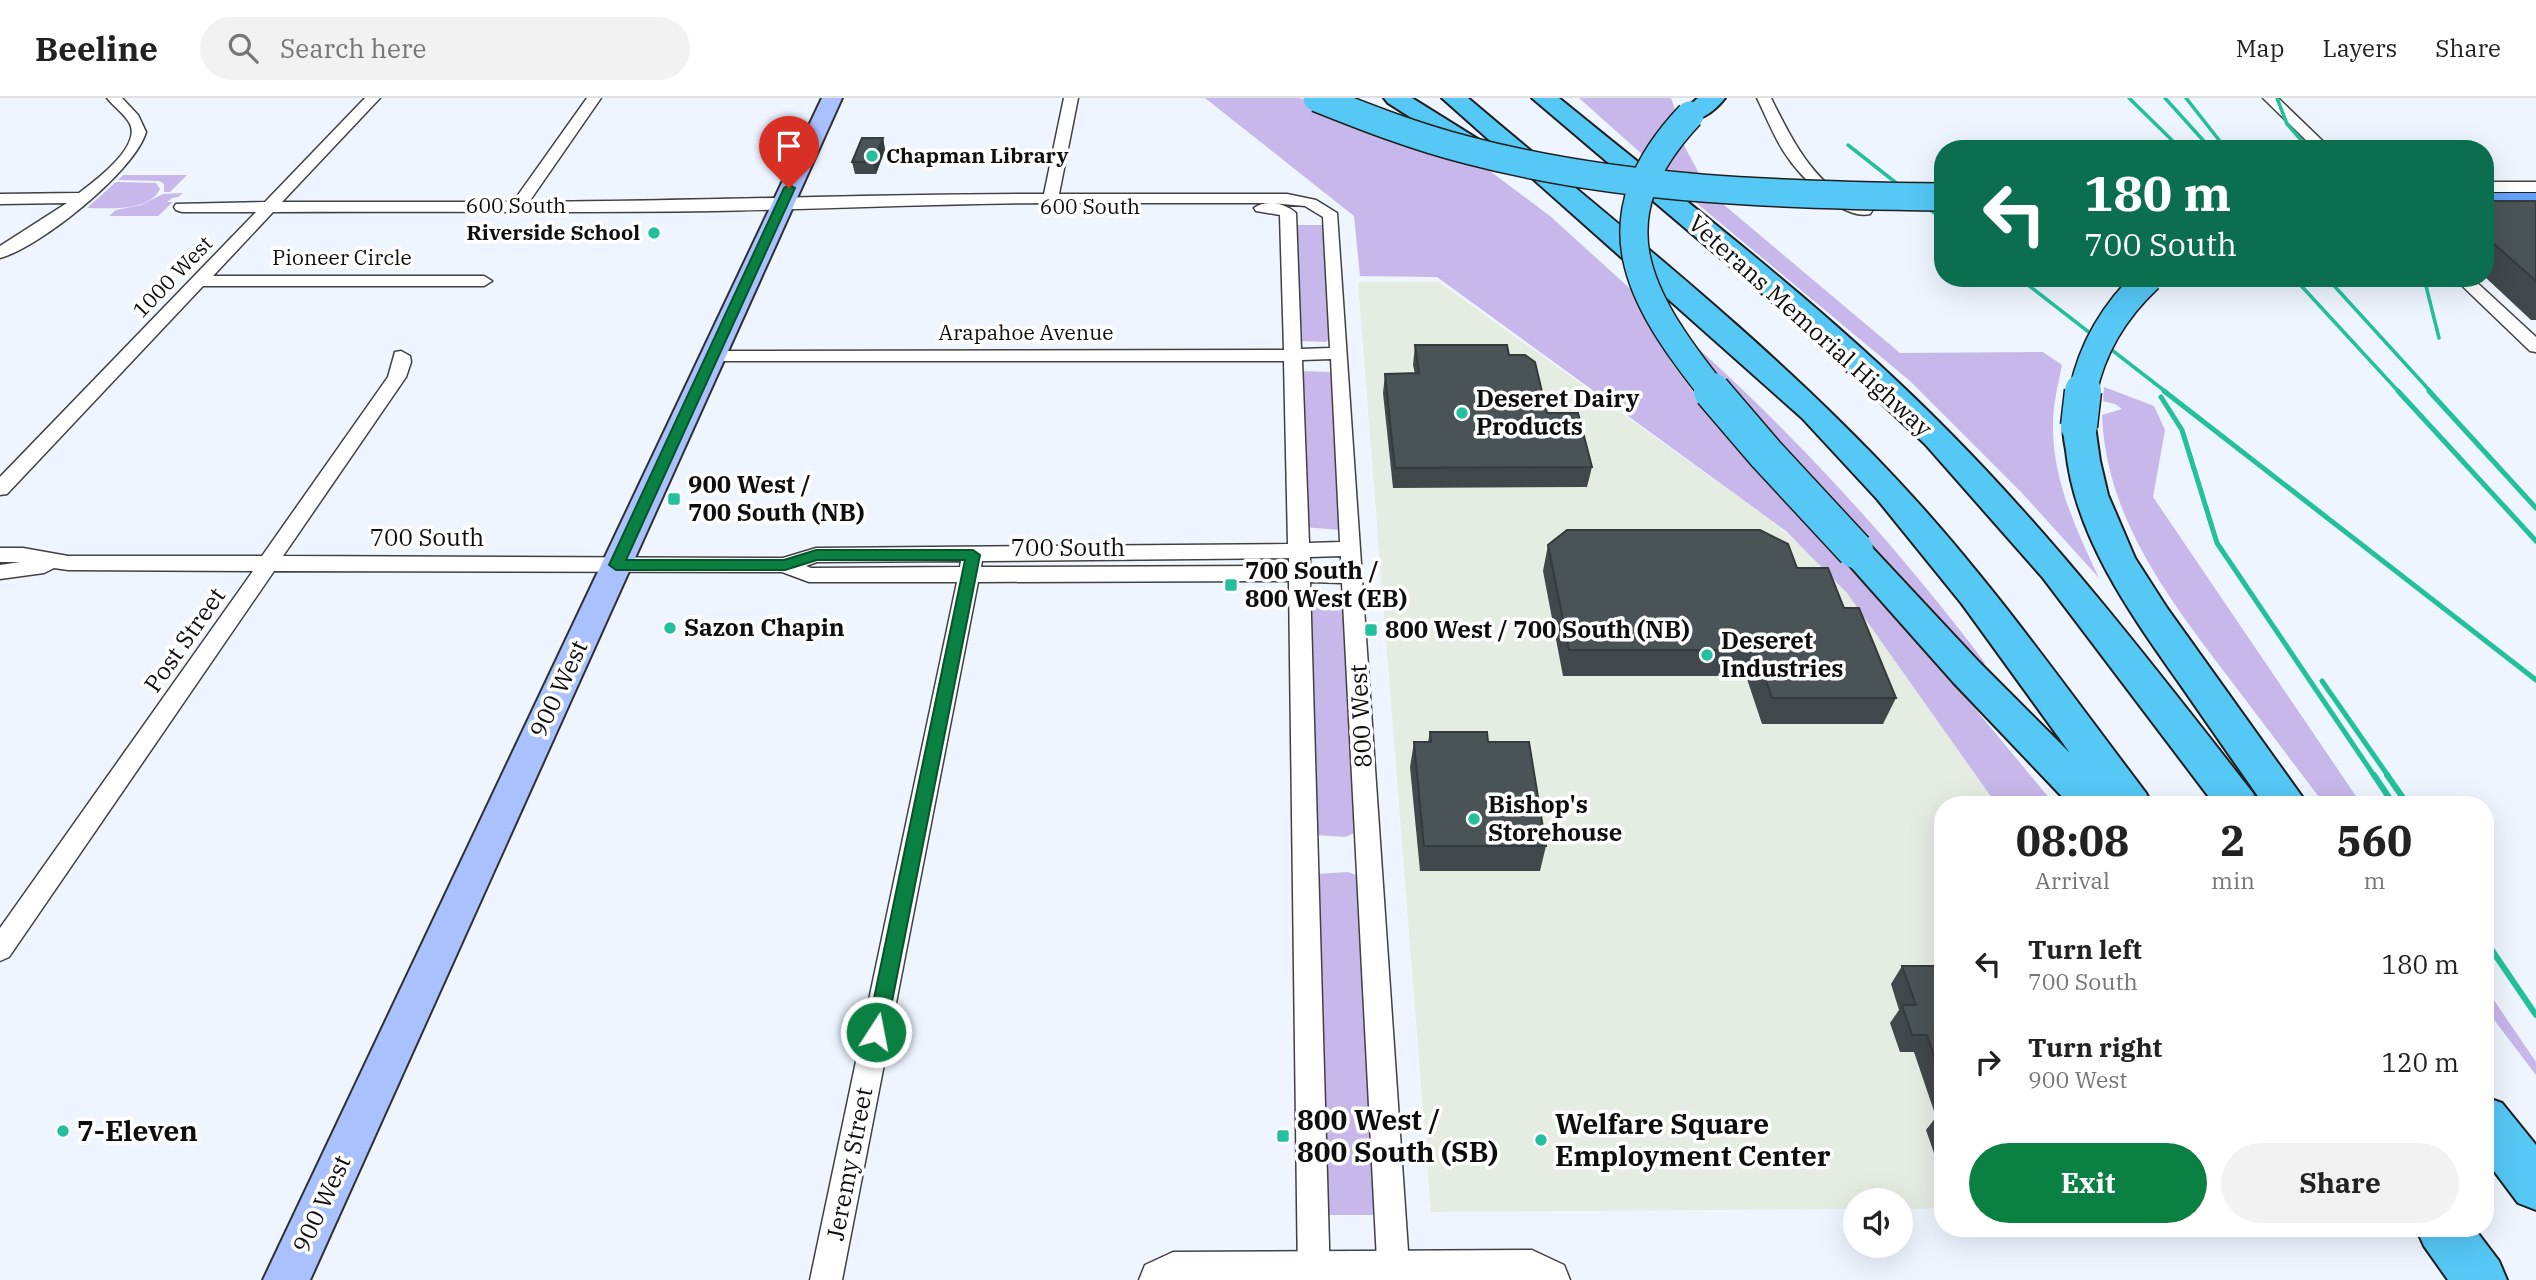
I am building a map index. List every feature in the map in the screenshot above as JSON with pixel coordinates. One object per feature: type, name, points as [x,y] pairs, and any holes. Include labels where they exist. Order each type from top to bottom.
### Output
[{"type":"highway","points":[[1317,98],[1374,121],[1433,140],[1588,175],[1754,194],[1934,197]]},
{"type":"highway","points":[[1396,98],[1612,236]]},
{"type":"highway","points":[[1454,98],[1751,354],[1813,411],[1889,491],[1975,595],[2124,796]]},
{"type":"highway","points":[[1484,98],[1669,285]]},
{"type":"highway","points":[[1559,98],[1664,198]]},
{"type":"highway","points":[[1713,98],[1673,132],[1656,152],[1637,196],[1633,228],[1638,269],[1654,311],[1719,403],[1966,672],[2087,796]]},
{"type":"highway","points":[[1534,102],[1786,299]]},
{"type":"highway","name":"Veterans Memorial Highway","points":[[1534,102],[1664,198],[1786,299],[1861,365],[1937,438],[1999,505],[2088,611],[2231,796]]},
{"type":"highway","points":[[2139,287],[2122,308],[2097,350],[2085,378],[2080,399],[2080,456],[2089,490],[2103,530],[2126,576],[2281,796]]},
{"type":"highway","points":[[2494,1131],[2536,1185]]},
{"type":"highway","points":[[2449,1237],[2480,1280]]},
{"type":"main road","name":"900 West","points":[[286,1280],[832,98]]},
{"type":"main road","points":[[2494,201],[2536,201]]},
{"type":"street","points":[[0,253],[33,235],[67,211],[128,157],[138,141],[138,126],[114,98]]},
{"type":"street","name":"1000 West","points":[[2,491],[373,98]]},
{"type":"street","points":[[518,206],[594,98]]},
{"type":"street","points":[[1050,203],[1071,98]]},
{"type":"street","points":[[1764,98],[1791,152],[1801,164],[1848,207],[1864,211]]},
{"type":"street","points":[[2270,98],[2314,140]]},
{"type":"street","points":[[2494,187],[2536,187]]},
{"type":"street","points":[[0,198],[82,198]]},
{"type":"street","name":"600 South","points":[[182,207],[850,203],[899,208],[1271,198]]},
{"type":"street","name":"800 West","points":[[1271,198],[1312,203],[1331,216],[1394,1276]]},
{"type":"street","name":"600 South","points":[[1050,203],[1271,208],[1288,213],[1293,355]]},
{"type":"street","points":[[0,210],[67,211]]},
{"type":"street","name":"Pioneer Circle","points":[[200,281],[484,281]]},
{"type":"street","points":[[2472,287],[2536,347]]},
{"type":"street","name":"Arapahoe Avenue","points":[[712,356],[1339,353]]},
{"type":"street","points":[[1293,355],[1314,1276]]},
{"type":"street","name":"Post Street","points":[[0,949],[397,377],[401,369],[401,356]]},
{"type":"street","name":"700 South","points":[[1299,563],[1351,549]]},
{"type":"street","name":"700 South","points":[[0,555],[23,555],[68,562],[785,565],[809,575],[971,564],[1299,563],[1352,576]]},
{"type":"street","name":"700 South","points":[[0,572],[68,562]]},
{"type":"street","name":"Jeremy Street","points":[[826,1280],[971,564]]},
{"type":"street","points":[[1160,1280],[1173,1273],[1394,1276],[1532,1271],[1549,1280]]},
{"type":"shaded area","points":[[1205,98],[1299,98],[1471,157],[1550,216],[1636,294],[1671,362],[1699,400],[1962,693],[2048,796],[1991,796],[1847,593],[1786,531],[1437,277],[1360,276],[1354,216]]},
{"type":"shaded area","points":[[1579,98],[1671,98],[1683,142],[1702,183],[1671,180]]},
{"type":"shaded area","points":[[123,175],[187,175],[170,192],[164,192],[164,184],[160,181],[118,180]]},
{"type":"shaded area","points":[[116,182],[156,183],[160,189],[147,202],[138,205],[87,208]]},
{"type":"shaded area","points":[[183,193],[167,202],[173,202],[158,216],[109,216],[116,210],[141,205],[163,194]]},
{"type":"shaded area","points":[[1688,196],[1717,199],[1900,353],[2043,352],[2062,365],[2053,417],[2057,464],[2074,522],[2099,578],[2022,493],[1910,381]]},
{"type":"shaded area","points":[[1295,225],[1325,225],[1330,339],[1326,342],[1299,341]]},
{"type":"shaded area","points":[[1358,282],[1439,282],[1772,521],[1851,589],[2000,796],[1934,796],[1934,1208],[1913,1209],[1913,1188],[1843,1188],[1843,1209],[1431,1212]]},
{"type":"shaded area","points":[[1690,341],[1769,416],[1845,495],[1917,577],[1985,663],[1977,667],[1736,401]]},
{"type":"shaded area","points":[[1299,371],[1332,372],[1341,530],[1303,527]]},
{"type":"shaded area","points":[[2104,387],[2154,406],[2165,430],[2153,497],[2356,796],[2318,796],[2184,618],[2144,556],[2115,488],[2106,453],[2102,415],[2122,409],[2103,401]]},
{"type":"shaded area","points":[[1305,601],[1345,602],[1355,833],[1345,837],[1315,835]]},
{"type":"shaded area","points":[[1348,872],[1358,876],[1378,1215],[1321,1215],[1316,874]]},
{"type":"shaded area","points":[[2494,1000],[2536,1062],[2536,1075],[2494,1020]]},
{"type":"building","points":[[862,138],[883,138],[873,162],[852,162]]},
{"type":"building","points":[[2494,201],[2536,201],[2536,281],[2494,244]]},
{"type":"building","name":"Deseret Dairy Products","points":[[1415,345],[1507,345],[1509,355],[1525,355],[1535,362],[1547,413],[1578,413],[1592,467],[1395,468],[1385,374],[1419,373]]},
{"type":"building","name":"Deseret Industries","points":[[1567,530],[1760,530],[1788,544],[1797,568],[1828,568],[1844,608],[1859,608],[1896,698],[1772,698],[1756,650],[1569,650],[1548,545]]},
{"type":"building","name":"Bishop's Storehouse","points":[[1430,732],[1487,732],[1488,742],[1529,742],[1546,846],[1424,846],[1414,742],[1431,742]]},
{"type":"building","points":[[1902,966],[1934,966],[1934,1056],[1927,1035],[1912,1035],[1902,1005],[1916,1005]]},
{"type":"railway","points":[[2129,98],[2172,140]]},
{"type":"railway","points":[[2165,98],[2203,140]]},
{"type":"railway","points":[[2186,98],[2219,140]]},
{"type":"railway","points":[[2277,98],[2287,124],[2301,140]]},
{"type":"railway","points":[[1848,145],[1934,213]]},
{"type":"railway","points":[[2031,287],[2166,392]]},
{"type":"railway","points":[[2302,287],[2399,392]]},
{"type":"railway","points":[[2335,287],[2431,392]]},
{"type":"railway","points":[[2426,287],[2439,338]]},
{"type":"railway","points":[[2164,391],[2536,680]]},
{"type":"railway","points":[[2398,391],[2536,541]]},
{"type":"railway","points":[[2429,391],[2536,508]]},
{"type":"railway","points":[[2161,397],[2182,430],[2217,543],[2375,777]]},
{"type":"railway","points":[[2322,681],[2389,777]]},
{"type":"railway","points":[[2374,775],[2388,796]]},
{"type":"railway","points":[[2387,775],[2402,796]]},
{"type":"railway","points":[[2494,953],[2536,1015]]},
{"type":"place","name":"Chapman Library","points":[[872,156]]},
{"type":"place","name":"Riverside School","points":[[654,233]]},
{"type":"place","name":"Deseret Dairy Products","points":[[1462,413]]},
{"type":"place","name":"900 West / 700 South (NB)","points":[[674,499]]},
{"type":"place","name":"700 South / 800 West (EB)","points":[[1231,585]]},
{"type":"place","name":"Sazon Chapin","points":[[670,628]]},
{"type":"place","name":"800 West / 700 South (NB)","points":[[1371,630]]},
{"type":"place","name":"Deseret Industries","points":[[1707,655]]},
{"type":"place","name":"Bishop's Storehouse","points":[[1474,819]]},
{"type":"place","name":"7-Eleven","points":[[63,1131]]},
{"type":"place","name":"800 West / 800 South (SB)","points":[[1283,1136]]},
{"type":"place","name":"Welfare Square Employment Center","points":[[1541,1140]]},
{"type":"route","points":[[789,188],[616,565],[785,565],[816,555],[973,555],[876,1032]]}]
